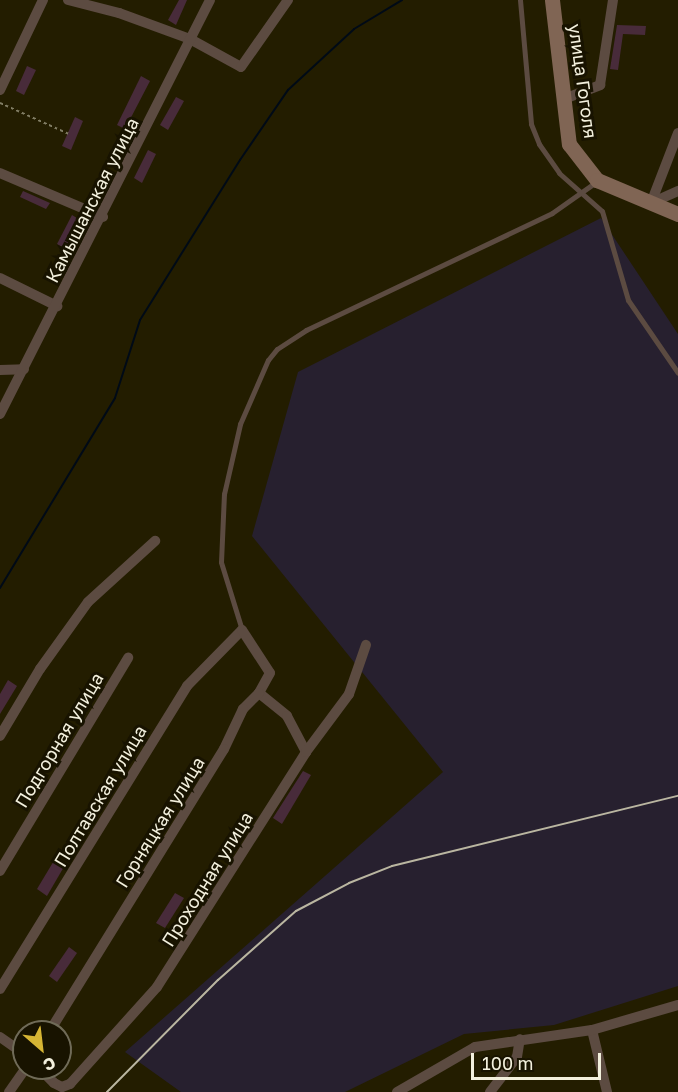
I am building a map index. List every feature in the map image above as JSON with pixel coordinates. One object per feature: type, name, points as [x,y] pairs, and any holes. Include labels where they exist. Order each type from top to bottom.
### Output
[{"type":"street","points":[[0,90],[43,0]]},
{"type":"street","points":[[68,0],[119,13],[190,39],[241,67],[288,0]]},
{"type":"street","name":"Камышанская улица","points":[[0,414],[103,218],[210,0]]},
{"type":"street","name":"улица Гоголя","points":[[552,0],[569,144],[597,180],[678,214]]},
{"type":"street","points":[[564,99],[600,85],[613,0]]},
{"type":"street","points":[[651,203],[678,133]]},
{"type":"street","points":[[0,173],[103,218]]},
{"type":"street","points":[[651,203],[678,191]]},
{"type":"street","points":[[0,278],[57,306]]},
{"type":"street","points":[[0,370],[24,369]]},
{"type":"street","points":[[0,736],[40,669],[88,602],[155,541]]},
{"type":"street","name":"Горняцкая улица","points":[[56,1020],[224,749],[243,709],[260,693],[270,673],[242,630]]},
{"type":"street","name":"Полтавская улица","points":[[0,989],[187,686],[242,630]]},
{"type":"street","name":"Проходная улица","points":[[51,1080],[62,1087],[70,1084],[157,987],[306,752],[349,694],[366,645]]},
{"type":"street","name":"Подгорная улица","points":[[0,871],[128,658]]},
{"type":"street","points":[[260,693],[287,716],[306,752]]},
{"type":"street","points":[[397,1092],[475,1047],[592,1030],[678,1005]]},
{"type":"street","points":[[592,1030],[607,1092]]},
{"type":"street","points":[[490,1092],[517,1057],[520,1039]]},
{"type":"lane","points":[[520,0],[531,124],[559,173],[602,212],[628,300],[678,372]]},
{"type":"lane","points":[[242,630],[221,562],[224,494],[240,424],[268,360],[290,339],[335,314],[552,213],[583,194],[597,180]]},
{"type":"path","points":[[0,103],[69,134]]},
{"type":"shaded area","points":[[601,218],[678,334],[678,986],[554,1025],[464,1034],[345,1092],[181,1092],[125,1052],[443,772],[252,536],[298,372]]},
{"type":"building","points":[[179,0],[187,0],[176,25],[168,20]]},
{"type":"building","points":[[617,25],[646,26],[645,35],[623,34],[618,70],[610,69]]},
{"type":"building","points":[[27,66],[36,70],[24,95],[16,91]]},
{"type":"building","points":[[141,76],[150,81],[125,129],[117,125]]},
{"type":"building","points":[[176,97],[184,101],[168,130],[160,125]]},
{"type":"building","points":[[75,117],[83,121],[71,150],[62,146]]},
{"type":"building","points":[[148,150],[156,154],[142,183],[134,178]]},
{"type":"building","points":[[23,191],[50,203],[46,209],[20,197]]},
{"type":"building","points":[[72,215],[80,220],[66,249],[57,244]]},
{"type":"building","points":[[8,680],[17,686],[0,714],[0,694]]},
{"type":"building","points":[[303,771],[311,775],[282,824],[273,818]]},
{"type":"building","points":[[55,859],[65,865],[47,896],[37,889]]},
{"type":"building","points":[[175,893],[184,898],[165,928],[156,923]]},
{"type":"building","points":[[69,947],[77,953],[57,982],[49,976]]},
{"type":"waterway","points":[[0,588],[115,398],[140,320],[240,160],[288,90],[354,29],[402,0]]},
{"type":"railway","points":[[107,1092],[218,980],[296,911],[349,883],[392,866],[678,796]]}]
